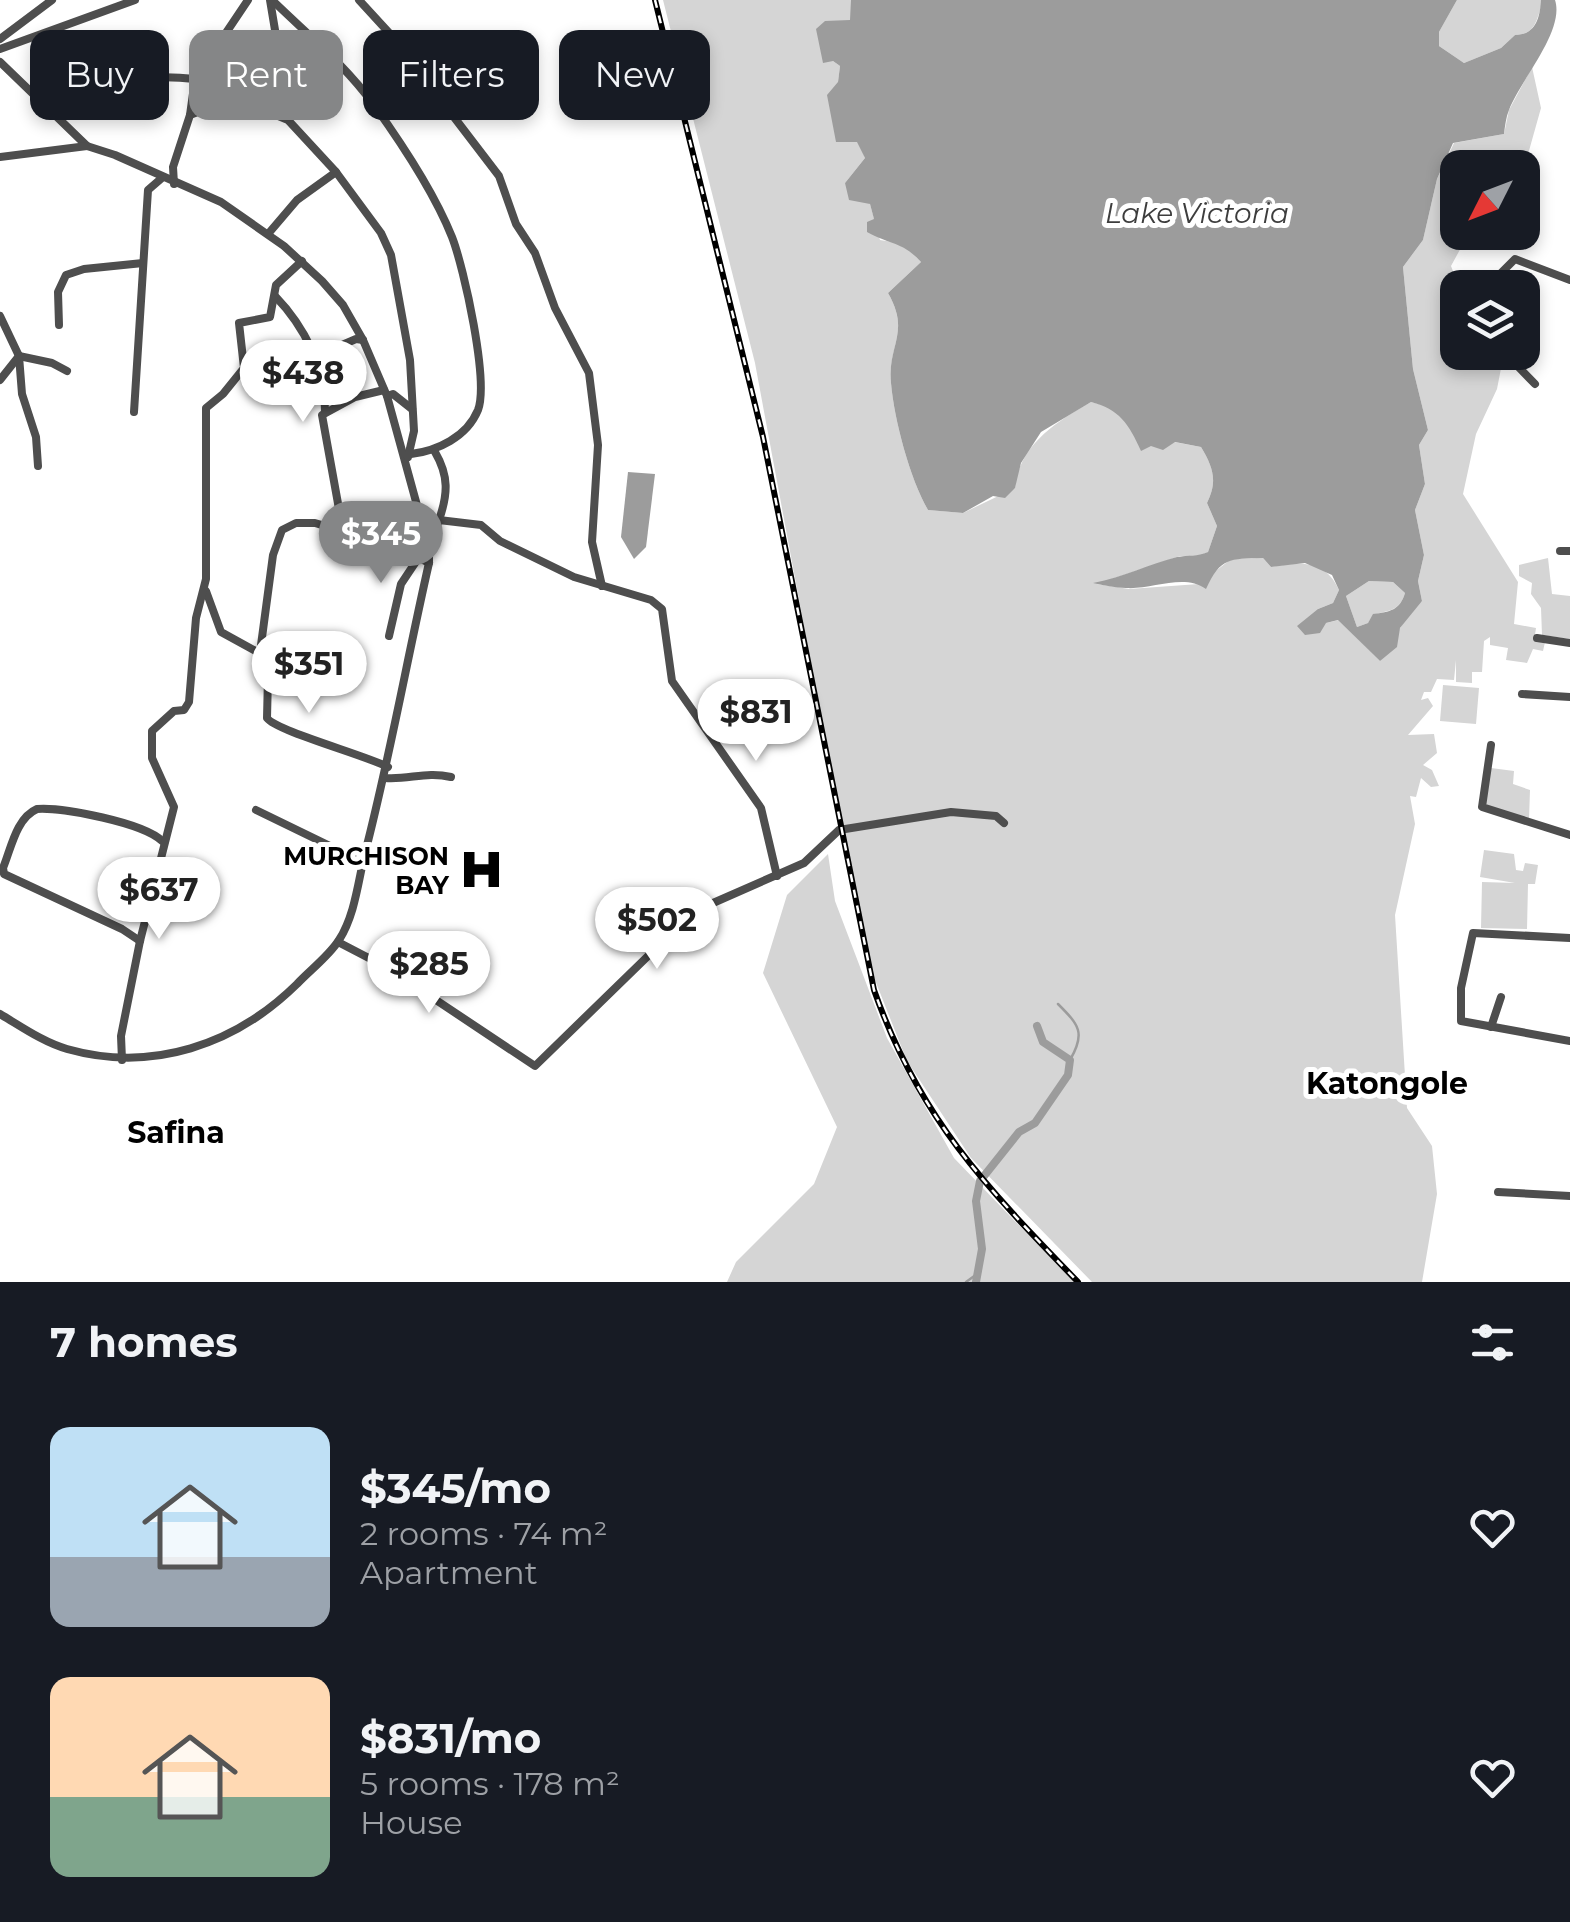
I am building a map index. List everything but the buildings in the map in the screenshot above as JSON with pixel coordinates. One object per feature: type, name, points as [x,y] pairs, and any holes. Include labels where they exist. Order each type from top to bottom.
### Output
[{"type":"street","points":[[0,39],[52,0]]},
{"type":"street","points":[[0,49],[135,0]]},
{"type":"street","points":[[228,30],[248,0]]},
{"type":"street","points":[[271,0],[275,30]]},
{"type":"street","points":[[271,0],[315,40],[373,104],[452,237],[470,315],[480,397],[468,426],[435,452],[408,456]]},
{"type":"street","points":[[358,0],[392,36],[499,176],[516,224],[535,254],[555,308],[589,373],[598,445],[592,542],[602,586]]},
{"type":"street","points":[[0,62],[30,90]]},
{"type":"street","points":[[174,184],[174,167],[189,118]]},
{"type":"street","points":[[63,120],[87,146]]},
{"type":"street","points":[[284,120],[306,136],[336,172],[381,233],[391,256],[410,360],[408,456]]},
{"type":"street","points":[[0,157],[87,146],[116,155],[220,202],[302,261],[343,305],[363,340],[408,456],[429,549],[388,767],[351,912],[338,942],[289,991],[232,1034],[196,1048],[122,1060],[66,1049],[0,1014]]},
{"type":"street","points":[[134,412],[148,190],[138,168]]},
{"type":"street","points":[[268,234],[297,200],[336,172]]},
{"type":"street","points":[[148,190],[163,177]]},
{"type":"street","points":[[1504,270],[1515,259],[1570,280]]},
{"type":"street","points":[[122,1060],[121,1036],[140,942],[174,803],[152,758],[152,732],[174,712],[184,710],[189,702],[196,618],[204,587],[206,408],[244,368],[239,323],[270,316],[278,282],[302,261]]},
{"type":"street","points":[[59,325],[58,292],[66,275],[84,268],[143,263]]},
{"type":"street","points":[[275,296],[303,329],[324,394],[322,422],[339,509],[336,530]]},
{"type":"street","points":[[0,316],[19,356],[22,394],[36,437],[38,466]]},
{"type":"street","points":[[314,357],[356,339],[363,340]]},
{"type":"street","points":[[19,356],[58,365],[66,371]]},
{"type":"street","points":[[0,380],[19,356]]},
{"type":"street","points":[[1521,370],[1535,384]]},
{"type":"street","points":[[325,412],[385,393],[393,394],[412,408]]},
{"type":"street","points":[[324,394],[335,408]]},
{"type":"street","points":[[429,549],[447,488],[444,466],[435,452]]},
{"type":"street","points":[[439,520],[481,525],[516,549],[602,586],[651,600],[662,609],[672,681],[762,808],[778,876]]},
{"type":"street","points":[[388,767],[309,735],[273,727],[266,716],[268,678],[261,654],[270,568],[279,534],[289,525],[305,521],[429,562]]},
{"type":"street","points":[[1560,552],[1570,551]]},
{"type":"street","points":[[389,636],[401,584],[419,557]]},
{"type":"street","points":[[204,587],[216,625],[228,638],[261,654]]},
{"type":"street","points":[[1537,638],[1570,644]]},
{"type":"street","points":[[1522,694],[1570,697]]},
{"type":"street","points":[[1491,744],[1482,807],[1570,835]]},
{"type":"street","points":[[385,778],[406,778],[422,772],[451,777]]},
{"type":"street","points":[[140,942],[122,929],[4,874],[2,868],[20,824],[37,809],[115,820],[145,828],[162,841]]},
{"type":"street","points":[[256,810],[363,862]]},
{"type":"street","points":[[338,942],[404,978],[535,1066],[684,921],[712,903],[804,863],[840,830],[951,812],[996,816],[1004,823]]},
{"type":"street","points":[[1570,938],[1473,933],[1462,988],[1461,1021],[1570,1041]]},
{"type":"street","points":[[1492,1027],[1501,997]]},
{"type":"street","points":[[1498,1192],[1570,1196]]},
{"type":"shaded area","points":[[663,0],[851,0],[851,21],[825,21],[833,61],[840,66],[838,82],[865,158],[845,183],[870,204],[880,240],[905,244],[921,262],[888,293],[898,319],[891,370],[896,414],[909,466],[928,510],[963,513],[1015,488],[1024,459],[1041,436],[1091,402],[1111,407],[1151,446],[1174,442],[1201,447],[1213,474],[1207,503],[1217,526],[1208,552],[1198,557],[1180,556],[1097,584],[1129,589],[1199,584],[1231,559],[1263,558],[1271,567],[1311,565],[1327,573],[1339,590],[1333,603],[1318,609],[1326,623],[1339,620],[1380,661],[1413,607],[1422,601],[1418,581],[1424,555],[1415,510],[1425,484],[1419,445],[1428,430],[1413,369],[1403,267],[1423,240],[1440,173],[1440,250],[1460,250],[1453,270],[1440,270],[1440,370],[1501,370],[1497,389],[1476,434],[1463,494],[1518,582],[1514,624],[1536,628],[1534,641],[1545,642],[1543,651],[1533,649],[1527,663],[1506,660],[1508,648],[1490,645],[1490,637],[1484,641],[1482,672],[1472,672],[1472,683],[1456,682],[1456,660],[1454,680],[1437,679],[1431,692],[1424,692],[1421,700],[1428,698],[1433,706],[1408,735],[1434,734],[1437,753],[1423,765],[1432,770],[1439,786],[1431,787],[1421,778],[1416,797],[1410,796],[1415,824],[1395,915],[1407,1108],[1432,1146],[1437,1194],[1422,1282],[1092,1282],[971,1158],[907,1061],[873,975],[850,874],[755,363],[693,120],[710,120],[710,30],[671,30]]},
{"type":"shaded area","points":[[1457,0],[1542,3],[1531,29],[1515,35],[1501,48],[1464,63],[1439,46],[1439,32]]},
{"type":"shaded area","points":[[1532,67],[1541,108],[1529,150],[1451,150],[1454,143],[1504,134],[1509,110]]},
{"type":"shaded area","points":[[1548,558],[1552,594],[1570,596],[1570,639],[1542,635],[1541,608],[1531,594],[1532,583],[1519,576],[1519,565]]},
{"type":"shaded area","points":[[1369,581],[1393,582],[1405,593],[1390,611],[1374,614],[1368,623],[1357,627],[1346,596]]},
{"type":"shaded area","points":[[1443,685],[1479,688],[1476,724],[1440,721]]},
{"type":"shaded area","points":[[1491,768],[1514,771],[1513,784],[1530,790],[1529,819],[1485,805]]},
{"type":"shaded area","points":[[1484,850],[1514,854],[1516,870],[1523,871],[1525,863],[1538,865],[1535,884],[1528,884],[1527,929],[1481,928],[1482,882],[1515,883],[1480,877]]},
{"type":"shaded area","points":[[828,854],[835,901],[887,1038],[954,1158],[1074,1282],[727,1282],[736,1262],[814,1184],[837,1127],[763,973],[787,895]]},
{"type":"water","name":"Lake Victoria","points":[[851,0],[1457,0],[1439,32],[1439,46],[1464,63],[1528,32],[1538,19],[1541,0],[1555,0],[1554,26],[1509,110],[1504,134],[1453,143],[1450,150],[1440,150],[1440,172],[1423,240],[1403,267],[1413,369],[1428,430],[1419,445],[1425,484],[1415,510],[1424,555],[1418,581],[1422,601],[1400,628],[1397,647],[1380,661],[1338,620],[1326,623],[1320,633],[1305,635],[1297,626],[1318,609],[1333,603],[1339,590],[1332,575],[1305,563],[1271,567],[1263,558],[1234,560],[1216,571],[1206,589],[1188,582],[1136,588],[1093,583],[1177,557],[1208,552],[1217,526],[1207,503],[1213,474],[1201,447],[1175,442],[1163,450],[1151,446],[1141,451],[1122,419],[1091,402],[1041,432],[1021,463],[1015,488],[1005,498],[993,496],[963,513],[928,510],[909,466],[896,414],[891,370],[898,319],[888,293],[921,262],[902,247],[867,232],[867,222],[874,219],[870,204],[849,200],[845,183],[865,158],[857,142],[836,142],[827,95],[838,82],[840,66],[833,61],[823,63],[816,29],[825,21],[850,20]],"holes":[[[1369,581],[1393,582],[1405,593],[1397,607],[1373,614],[1368,623],[1357,627],[1346,596]]]},
{"type":"water","points":[[628,472],[655,474],[646,547],[634,559],[621,537]]},
{"type":"waterway","points":[[1058,1004],[1078,1030],[1078,1043],[1070,1060]]},
{"type":"waterway","points":[[984,1176],[1019,1132],[1035,1123],[1068,1075],[1070,1060],[1043,1042],[1037,1026]]},
{"type":"waterway","points":[[976,1282],[982,1249],[976,1201],[980,1181]]},
{"type":"waterway","points":[[966,1282],[977,1274]]},
{"type":"railway","points":[[655,0],[763,437],[874,990],[892,1035],[934,1114],[985,1182],[1078,1282]]},
{"type":"place","name":"MURCHISON BAY","points":[[482,870]]},
{"type":"district","name":"Katongole","points":[[1387,1083]]},
{"type":"district","name":"Safina","points":[[176,1132]]}]
